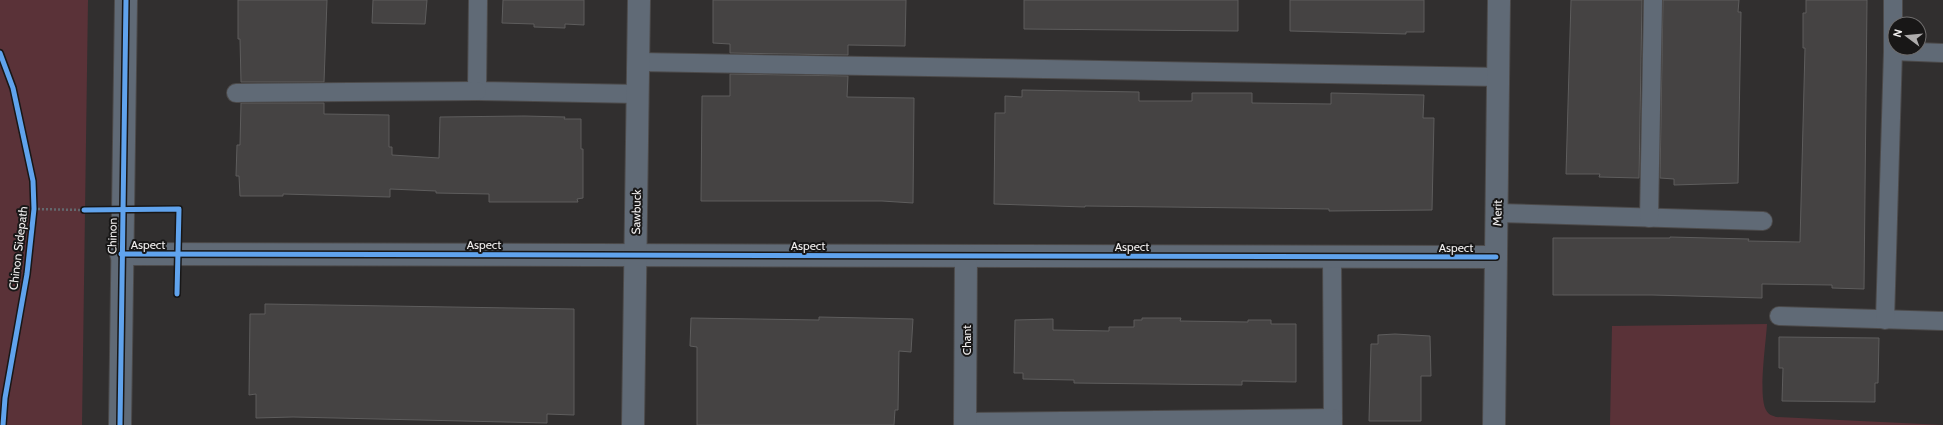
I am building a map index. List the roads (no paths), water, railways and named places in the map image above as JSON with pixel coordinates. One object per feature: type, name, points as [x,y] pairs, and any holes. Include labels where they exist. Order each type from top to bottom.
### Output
[{"type":"street","name":"Chinon","points":[[120,425],[121,254],[126,0]]},
{"type":"street","name":"Sawbuck","points":[[633,425],[639,0]]},
{"type":"street","name":"Merit","points":[[1494,425],[1498,213],[1499,0]]},
{"type":"street","name":"Aspect","points":[[121,254],[1496,257]]},
{"type":"street","name":"Chant","points":[[965,424],[966,256]]},
{"type":"lane","points":[[477,91],[478,0]]},
{"type":"lane","points":[[1649,218],[1653,0]]},
{"type":"lane","points":[[1893,0],[1893,16]]},
{"type":"lane","points":[[1927,52],[1943,53]]},
{"type":"lane","points":[[1885,320],[1893,56]]},
{"type":"lane","points":[[639,62],[1498,77]]},
{"type":"lane","points":[[236,93],[477,91],[638,94]]},
{"type":"lane","points":[[1498,213],[1763,221]]},
{"type":"lane","points":[[965,424],[1333,422],[1332,257]]},
{"type":"lane","points":[[1779,316],[1943,321]]}]
